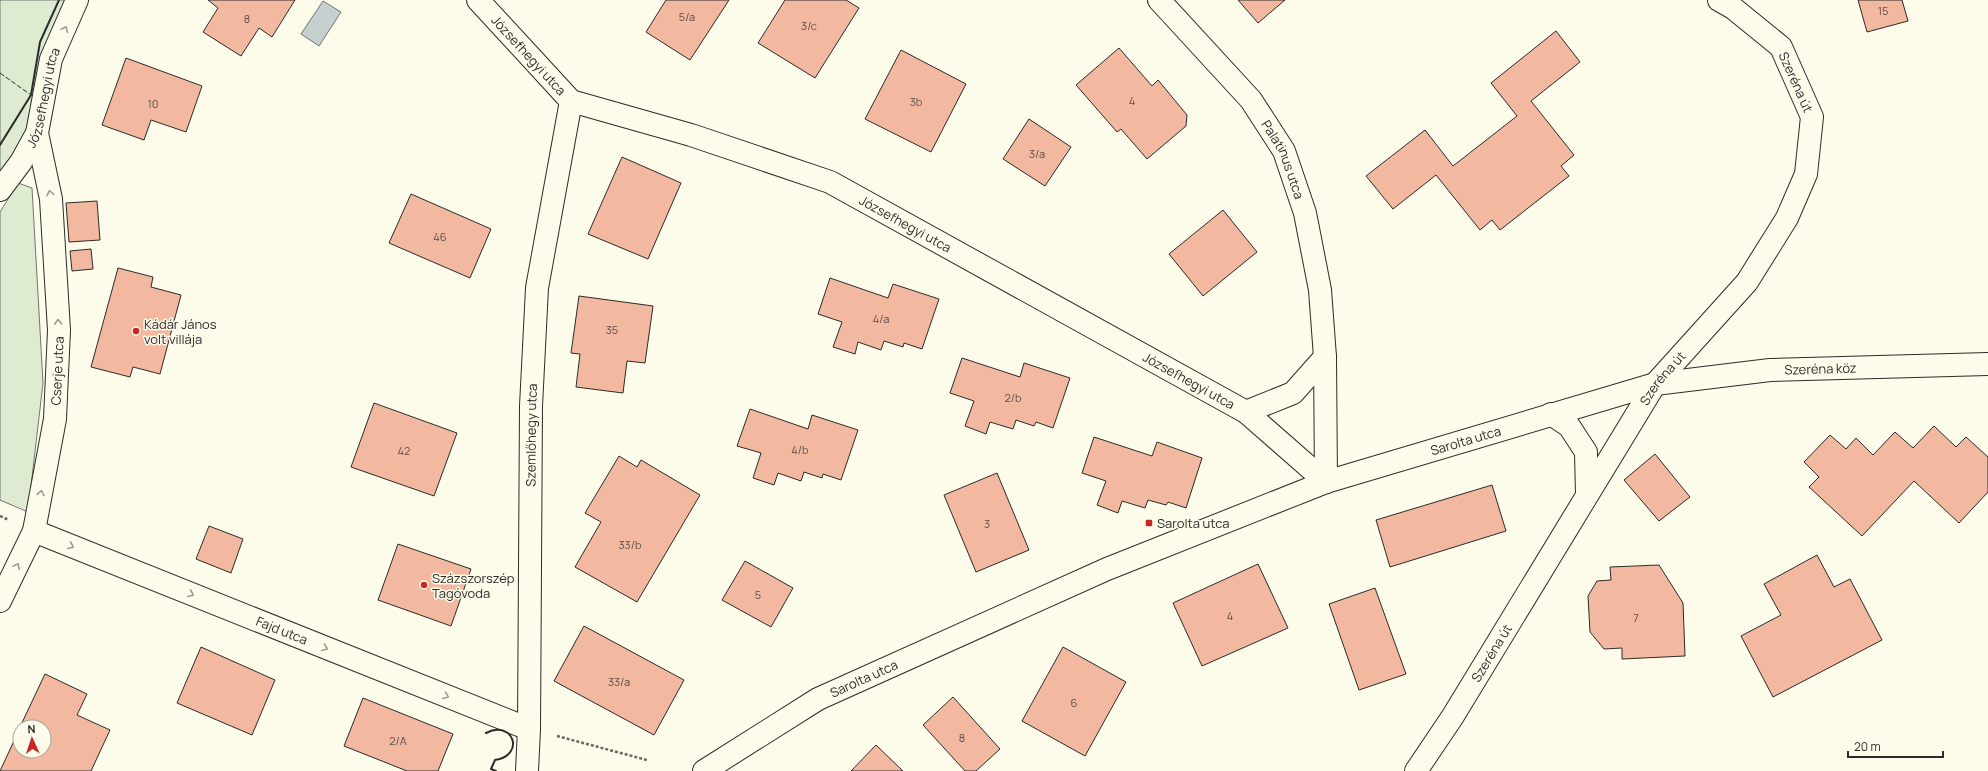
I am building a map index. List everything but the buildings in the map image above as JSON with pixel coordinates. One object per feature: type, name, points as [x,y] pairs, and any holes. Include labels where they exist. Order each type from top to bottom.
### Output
[{"type":"street","name":"Józsefhegyi utca","points":[[0,190],[21,162],[37,133],[51,59],[78,0]]},
{"type":"street","name":"Józsefhegyi utca","points":[[478,0],[571,101],[691,135],[830,182],[1246,412],[1326,482]]},
{"type":"street","name":"Palatinus utca","points":[[1159,0],[1251,100],[1284,151],[1304,213],[1320,290],[1325,357],[1326,482]]},
{"type":"street","name":"Szeréna út","points":[[1416,771],[1453,716],[1655,384],[1747,282],[1787,218],[1806,174],[1812,117],[1781,47],[1733,8],[1719,0]]},
{"type":"street","name":"Szemlőhegy utca","points":[[526,771],[529,729],[531,406],[537,288],[571,101]]},
{"type":"street","name":"Cserje utca","points":[[0,601],[34,532],[55,419],[59,330],[51,199],[37,133]]},
{"type":"street","points":[[1246,412],[1293,393],[1325,357]]},
{"type":"street","name":"Szeréna köz","points":[[1655,384],[1770,370],[1988,364]]},
{"type":"street","name":"Sarolta utca","points":[[704,771],[818,699],[1107,569],[1326,482],[1655,384]]},
{"type":"street","points":[[1551,414],[1569,426],[1586,452],[1587,494]]},
{"type":"street","name":"Fajd utca","points":[[34,532],[529,729]]},
{"type":"path","points":[[529,729],[647,760]]},
{"type":"green space","points":[[0,0],[77,0],[37,133],[0,190]]},
{"type":"green space","points":[[18,183],[32,188],[43,383],[28,512],[0,500],[0,212]]},
{"type":"shaded area","points":[[323,1],[341,12],[319,46],[301,34]]},
{"type":"fence","points":[[0,73],[31,95]]},
{"type":"wall","points":[[0,145],[31,95],[40,42],[59,0]]},
{"type":"wall","points":[[486,733],[495,730],[503,731],[509,734],[512,739],[513,746],[510,752],[505,757],[495,760],[491,769],[496,771]]},
{"type":"place","name":"Kádár János volt villája","points":[[136,331]]},
{"type":"place","name":"Sarolta utca","points":[[1149,523]]},
{"type":"place","name":"Százszorszép Tagóvoda","points":[[424,585]]}]
